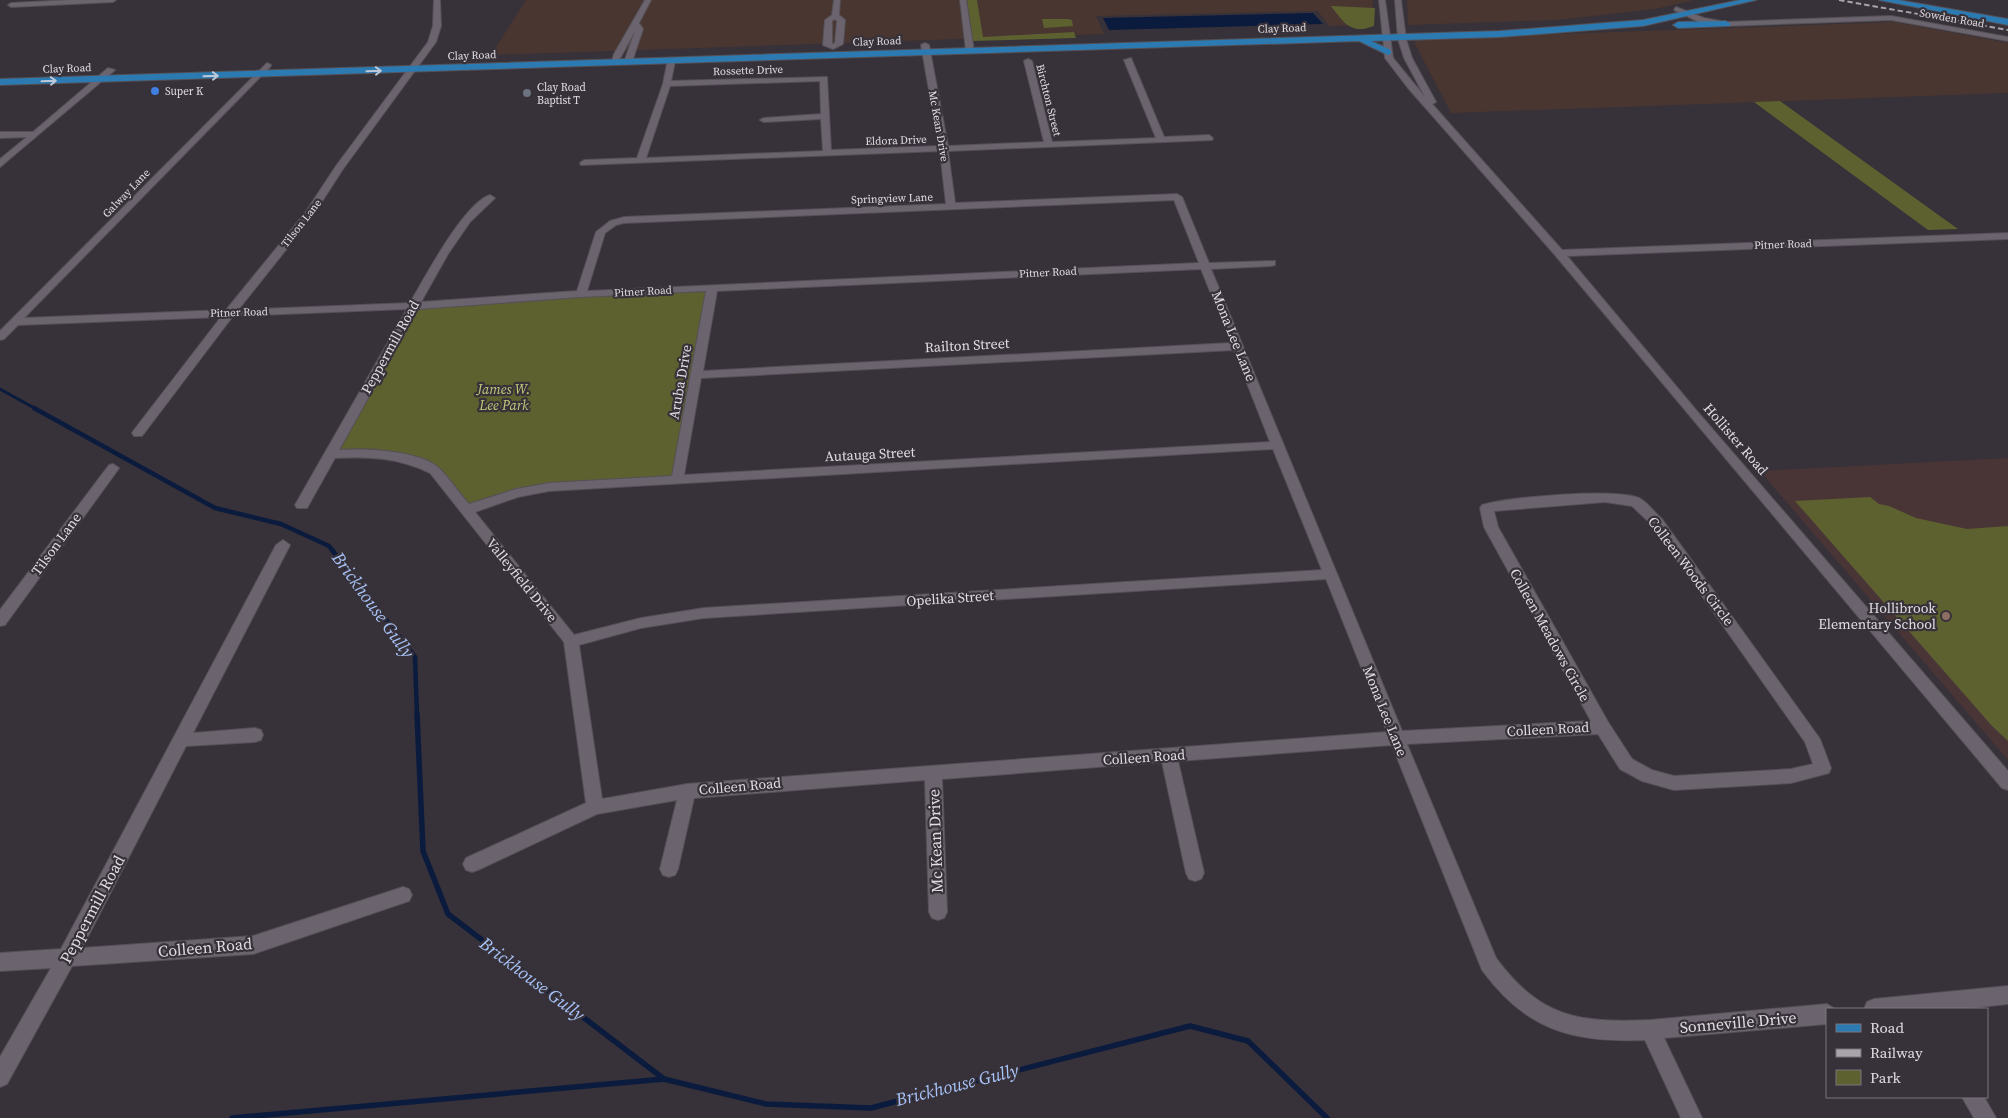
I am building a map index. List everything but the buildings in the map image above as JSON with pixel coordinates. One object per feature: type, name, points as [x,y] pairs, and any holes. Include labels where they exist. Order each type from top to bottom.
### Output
[{"type":"main road","name":"Clay Road","points":[[0,74],[418,60],[629,58],[1385,34],[1577,22],[1676,9],[1716,0]]},
{"type":"main road","name":"Clay Road","points":[[1401,33],[1589,28],[1643,23],[1752,0]]},
{"type":"main road","points":[[1883,0],[2008,20]]},
{"type":"main road","points":[[1906,0],[2008,20]]},
{"type":"main road","points":[[1577,22],[1589,28]]},
{"type":"main road","points":[[1643,23],[1681,25],[1726,24]]},
{"type":"main road","name":"Clay Road","points":[[1254,38],[1343,38],[1385,34]]},
{"type":"main road","points":[[1343,38],[1370,43],[1388,52]]},
{"type":"main road","name":"Clay Road","points":[[629,58],[670,61],[833,51]]},
{"type":"main road","name":"Clay Road","points":[[0,82],[411,70],[616,58]]},
{"type":"street","points":[[11,4],[113,0]]},
{"type":"street","name":"Tilson Lane","points":[[138,434],[229,313],[309,215],[338,168],[432,42],[437,26],[437,0]]},
{"type":"street","points":[[616,58],[631,29],[637,24],[648,0]]},
{"type":"street","points":[[835,16],[841,20],[842,34],[839,44],[833,51],[827,44],[828,27],[829,20],[835,16],[837,0]]},
{"type":"street","points":[[963,0],[969,47]]},
{"type":"street","name":"Hollister Road","points":[[1382,0],[1389,58],[1400,72],[1559,253],[1698,420],[2008,783]]},
{"type":"street","name":"Hollister Road","points":[[1398,0],[1401,33],[1408,58],[1439,116]]},
{"type":"street","name":"Sowden Road","points":[[1676,9],[1726,24],[1891,18],[2008,39]]},
{"type":"street","name":"Sowden Road","points":[[1691,14],[1714,20],[1743,22]]},
{"type":"street","points":[[629,58],[639,29],[637,24]]},
{"type":"street","name":"Mc Kean Drive","points":[[926,48],[944,150],[951,206]]},
{"type":"street","points":[[1128,60],[1161,140]]},
{"type":"street","points":[[641,160],[667,84],[670,61]]},
{"type":"street","name":"Birchton Street","points":[[1028,61],[1049,145]]},
{"type":"street","name":"Galway Lane","points":[[0,337],[267,65]]},
{"type":"street","points":[[0,164],[111,70]]},
{"type":"street","points":[[1400,72],[1417,72]]},
{"type":"street","name":"Rossette Drive","points":[[667,84],[824,79],[825,116]]},
{"type":"street","points":[[764,120],[825,116],[828,154]]},
{"type":"street","points":[[0,135],[36,134]]},
{"type":"street","name":"Eldora Drive","points":[[584,163],[1209,138]]},
{"type":"street","name":"Springview Lane","points":[[581,294],[601,232],[609,225],[624,220],[1176,197]]},
{"type":"street","name":"Mona Lee Lane","points":[[1176,197],[1239,346],[1489,964],[1506,987],[1536,1012],[1574,1027],[1623,1031],[1650,1030]]},
{"type":"street","name":"Peppermill Road","points":[[302,505],[442,254],[467,220],[490,198]]},
{"type":"street","name":"Pitner Road","points":[[1559,253],[2008,236]]},
{"type":"street","name":"Pitner Road","points":[[16,322],[413,306],[581,294],[1271,263]]},
{"type":"street","name":"Aruba Drive","points":[[677,481],[712,288]]},
{"type":"street","name":"Railton Street","points":[[696,375],[1239,346]]},
{"type":"street","name":"Autauga Street","points":[[466,510],[516,493],[549,487],[1278,445]]},
{"type":"street","name":"Valleyfield Drive","points":[[332,454],[366,453],[395,455],[421,463],[434,470],[572,641]]},
{"type":"street","name":"Tilson Lane","points":[[0,621],[113,468]]},
{"type":"street","name":"Colleen Woods Circle","points":[[1487,508],[1508,504],[1605,498],[1636,502],[1657,522],[1812,739],[1824,768]]},
{"type":"street","name":"Colleen Meadows Circle","points":[[1487,508],[1491,528],[1602,727],[1626,764],[1648,776],[1674,783],[1791,776],[1824,768]]},
{"type":"street","name":"Peppermill Road","points":[[0,1077],[67,957],[283,545]]},
{"type":"street","name":"Opelika Street","points":[[572,641],[641,623],[704,613],[1331,574]]},
{"type":"street","points":[[572,641],[595,807]]},
{"type":"street","name":"Colleen Road","points":[[472,864],[595,807],[687,791],[933,771],[1396,738],[1602,727]]},
{"type":"street","points":[[182,740],[255,735]]},
{"type":"street","points":[[1169,755],[1195,873]]},
{"type":"street","name":"Mc Kean Drive","points":[[933,771],[938,912]]},
{"type":"street","name":"Colleen Road","points":[[669,868],[687,791]]},
{"type":"street","name":"Colleen Road","points":[[0,962],[253,945],[403,895]]},
{"type":"street","points":[[1894,1008],[2008,995]]},
{"type":"street","name":"Sonneville Drive","points":[[1650,1030],[1826,1014]]},
{"type":"street","points":[[1650,1030],[1692,1118]]},
{"type":"street","points":[[1973,1098],[1986,1118]]},
{"type":"shaded area","points":[[526,0],[1373,0],[1371,25],[1329,26],[1318,11],[1096,16],[1104,34],[491,55]]},
{"type":"shaded area","points":[[1407,0],[1694,0],[1655,9],[1557,20],[1408,25]]},
{"type":"shaded area","points":[[1895,22],[2008,43],[2008,93],[1451,113],[1414,42],[1422,39]]},
{"type":"shaded area","name":"Hollibrook Elementary School","points":[[2008,458],[2008,760],[1760,471]]},
{"type":"green space","points":[[967,0],[977,0],[983,37],[1074,32],[1076,38],[973,41]]},
{"type":"green space","points":[[1331,6],[1375,8],[1374,26],[1359,29],[1349,26]]},
{"type":"green space","points":[[1042,19],[1068,19],[1072,20],[1073,26],[1044,28]]},
{"type":"green space","points":[[1780,101],[1958,229],[1928,230],[1754,102]]},
{"type":"green space","name":"James W. Lee Park","points":[[712,288],[677,481],[563,486],[466,510],[434,470],[410,458],[332,454],[413,306]]},
{"type":"green space","name":"Hollibrook Elementary School","points":[[1870,497],[1879,504],[1889,506],[1916,518],[1967,529],[2008,526],[2008,741],[1992,726],[1795,501]]},
{"type":"water","points":[[1313,13],[1323,24],[1109,30],[1103,18]]},
{"type":"waterway","name":"Brickhouse Gully","points":[[0,389],[36,409]]},
{"type":"waterway","name":"Brickhouse Gully","points":[[34,408],[215,508],[281,524],[329,546],[415,657],[417,715]]},
{"type":"waterway","name":"Brickhouse Gully","points":[[417,714],[423,851],[448,914],[664,1079]]},
{"type":"waterway","name":"Brickhouse Gully","points":[[664,1079],[766,1104],[871,1108],[1190,1026],[1248,1041],[1327,1118]]},
{"type":"waterway","points":[[232,1118],[664,1079]]},
{"type":"railway","points":[[1839,0],[2008,30]]},
{"type":"place","name":"Super K","points":[[155,91]]},
{"type":"place","name":"Clay Road Baptist T","points":[[527,93]]},
{"type":"place","name":"Hollibrook Elementary School","points":[[1946,616]]}]
